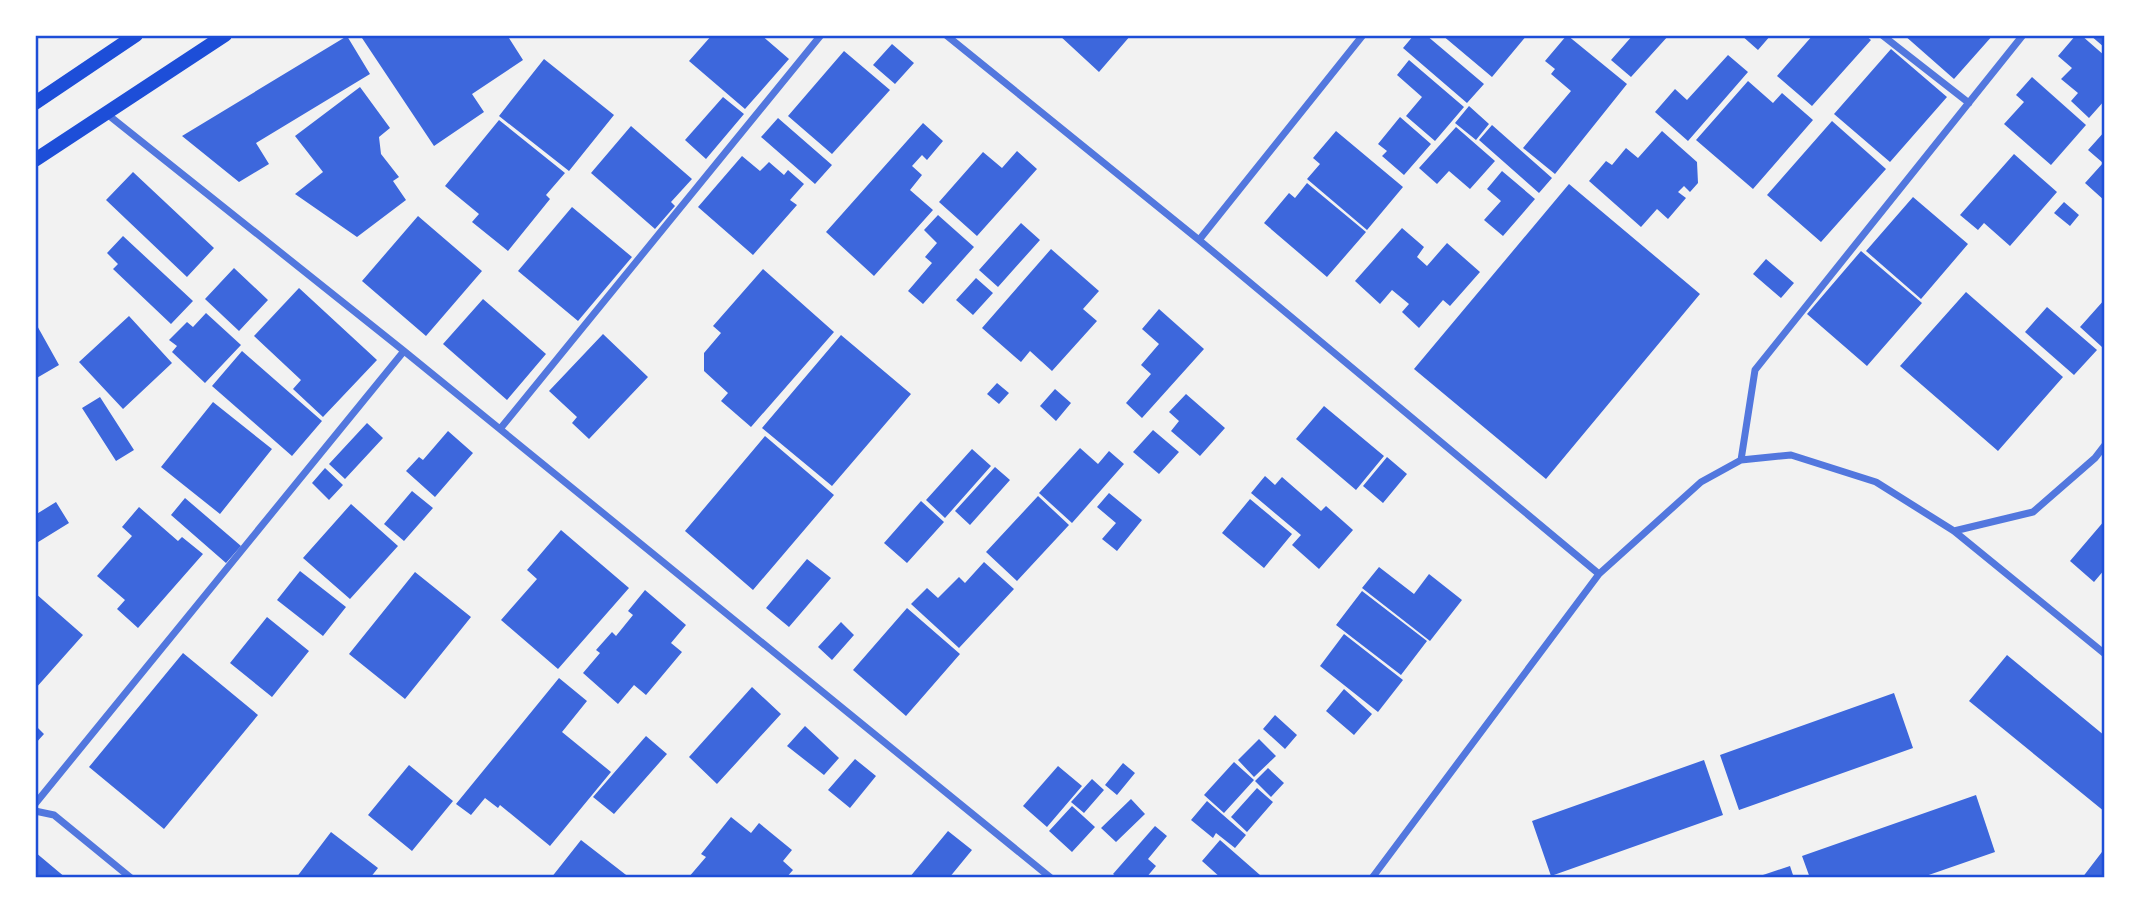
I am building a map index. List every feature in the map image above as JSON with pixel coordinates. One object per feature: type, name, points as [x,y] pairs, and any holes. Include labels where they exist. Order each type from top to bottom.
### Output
[{"type":"main road","points":[[35,103],[136,35]]},
{"type":"main road","points":[[35,160],[225,35]]},
{"type":"street","points":[[500,429],[821,35]]},
{"type":"street","points":[[946,35],[1199,240],[1599,574]]},
{"type":"street","points":[[1199,240],[1363,35]]},
{"type":"street","points":[[1882,35],[1969,103]]},
{"type":"street","points":[[1741,460],[1755,370],[2023,35]]},
{"type":"street","points":[[107,114],[404,351],[1052,878]]},
{"type":"street","points":[[35,804],[404,351]]},
{"type":"street","points":[[1954,531],[2033,512],[2105,445]]},
{"type":"street","points":[[1372,878],[1599,574],[1701,482],[1741,460],[1791,455],[1876,482],[1954,531],[2105,654]]},
{"type":"street","points":[[35,811],[54,816],[131,878]]},
{"type":"building","points":[[360,35],[507,35],[523,60],[472,94],[484,112],[434,146]]},
{"type":"building","points":[[712,35],[761,35],[789,59],[745,109],[689,61]]},
{"type":"building","points":[[1059,35],[1131,35],[1099,72]]},
{"type":"building","points":[[1414,35],[1426,35],[1484,84],[1467,103],[1403,48]]},
{"type":"building","points":[[1442,35],[1527,35],[1492,77]]},
{"type":"building","points":[[1567,35],[1627,84],[1555,174],[1523,148],[1571,91],[1551,74],[1555,69],[1545,61]]},
{"type":"building","points":[[1633,35],[1669,35],[1631,77],[1611,60]]},
{"type":"building","points":[[1741,35],[1771,35],[1758,50]]},
{"type":"building","points":[[1813,35],[1865,35],[1871,40],[1812,106],[1777,76]]},
{"type":"building","points":[[1904,35],[1993,35],[1954,79]]},
{"type":"building","points":[[2076,35],[2081,35],[2105,56],[2105,100],[2089,118],[2071,101],[2078,93],[2061,79],[2072,68],[2058,56]]},
{"type":"building","points":[[2090,35],[2105,35],[2105,48]]},
{"type":"building","points":[[347,36],[370,74],[256,143],[269,164],[239,182],[182,136]]},
{"type":"building","points":[[892,44],[914,63],[895,84],[873,65]]},
{"type":"building","points":[[1891,49],[1947,97],[1890,162],[1834,114]]},
{"type":"building","points":[[844,51],[890,90],[832,154],[788,116]]},
{"type":"building","points":[[1728,55],[1748,72],[1688,141],[1655,112],[1675,89],[1687,100]]},
{"type":"building","points":[[544,59],[614,115],[569,171],[499,116]]},
{"type":"building","points":[[1409,60],[1464,107],[1435,141],[1406,116],[1422,97],[1397,75]]},
{"type":"building","points":[[2032,77],[2086,125],[2051,165],[2004,124],[2024,102],[2016,95]]},
{"type":"building","points":[[1748,81],[1773,103],[1782,93],[1813,120],[1753,189],[1696,140]]},
{"type":"building","points":[[360,87],[390,128],[379,137],[381,154],[399,177],[393,181],[406,200],[357,237],[295,194],[323,172],[295,136]]},
{"type":"building","points":[[723,97],[744,114],[706,159],[685,140]]},
{"type":"building","points":[[1469,106],[1489,124],[1476,140],[1455,123]]},
{"type":"building","points":[[1400,117],[1431,144],[1404,175],[1382,156],[1387,151],[1378,144]]},
{"type":"building","points":[[778,118],[832,165],[815,184],[761,137]]},
{"type":"building","points":[[499,120],[565,173],[546,195],[550,199],[508,251],[472,222],[479,214],[445,186]]},
{"type":"building","points":[[1832,121],[1886,169],[1821,242],[1767,195]]},
{"type":"building","points":[[923,123],[943,141],[927,160],[922,155],[912,166],[922,175],[910,190],[933,210],[874,276],[826,232]]},
{"type":"building","points":[[1492,125],[1552,178],[1539,193],[1479,140]]},
{"type":"building","points":[[631,126],[692,179],[671,202],[675,206],[655,229],[591,173]]},
{"type":"building","points":[[1456,127],[1495,161],[1470,189],[1449,171],[1437,184],[1419,168]]},
{"type":"building","points":[[1336,131],[1403,187],[1367,230],[1307,179],[1320,164],[1313,158]]},
{"type":"building","points":[[1662,131],[1697,162],[1698,183],[1690,192],[1684,186],[1678,192],[1686,198],[1668,219],[1657,209],[1641,227],[1589,181],[1606,161],[1612,165],[1626,148],[1638,158]]},
{"type":"building","points":[[2105,131],[2105,201],[2085,183],[2103,163],[2088,150]]},
{"type":"building","points":[[1017,151],[1037,169],[977,236],[939,202],[983,152],[1002,168]]},
{"type":"building","points":[[2014,154],[2057,192],[2010,246],[1984,223],[1978,230],[1960,215]]},
{"type":"building","points":[[742,156],[760,171],[769,162],[784,175],[788,170],[804,184],[790,200],[797,205],[753,255],[698,207]]},
{"type":"building","points":[[1502,171],[1535,199],[1503,236],[1484,220],[1501,201],[1487,189]]},
{"type":"building","points":[[133,172],[214,248],[187,277],[106,200]]},
{"type":"building","points":[[1307,183],[1366,232],[1327,277],[1264,223],[1289,193],[1295,198]]},
{"type":"building","points":[[1569,184],[1700,294],[1546,479],[1414,369]]},
{"type":"building","points":[[1913,197],[1968,244],[1921,299],[1866,251]]},
{"type":"building","points":[[2064,202],[2079,215],[2070,226],[2054,213]]},
{"type":"building","points":[[572,207],[632,257],[578,321],[518,271]]},
{"type":"building","points":[[938,215],[974,247],[923,304],[908,291],[932,263],[925,257],[937,243],[924,230]]},
{"type":"building","points":[[418,216],[482,271],[426,336],[362,281]]},
{"type":"building","points":[[1021,223],[1040,240],[998,287],[979,270]]},
{"type":"building","points":[[1402,228],[1424,247],[1417,257],[1427,266],[1447,243],[1480,272],[1450,306],[1443,300],[1419,328],[1402,312],[1409,304],[1392,290],[1380,304],[1355,281]]},
{"type":"building","points":[[123,236],[193,301],[171,324],[113,269],[118,264],[107,253]]},
{"type":"building","points":[[1051,249],[1099,291],[1083,309],[1097,321],[1052,371],[1030,351],[1021,362],[982,328]]},
{"type":"building","points":[[1861,251],[1922,303],[1867,366],[1807,314]]},
{"type":"building","points":[[1766,259],[1794,283],[1781,298],[1753,274]]},
{"type":"building","points":[[234,268],[268,300],[239,331],[205,299]]},
{"type":"building","points":[[763,269],[834,332],[751,427],[721,401],[728,393],[704,371],[704,353],[721,333],[713,326]]},
{"type":"building","points":[[976,278],[993,293],[973,315],[956,300]]},
{"type":"building","points":[[299,288],[377,360],[323,417],[293,389],[301,380],[254,336]]},
{"type":"building","points":[[1966,292],[2063,377],[1998,451],[1900,366]]},
{"type":"building","points":[[483,299],[546,354],[507,400],[443,344]]},
{"type":"building","points":[[2105,299],[2105,343],[2102,347],[2080,327]]},
{"type":"building","points":[[2047,307],[2097,350],[2074,375],[2025,332]]},
{"type":"building","points":[[1159,309],[1204,349],[1142,418],[1126,403],[1151,374],[1141,365],[1159,344],[1142,329]]},
{"type":"building","points":[[206,313],[241,345],[205,383],[172,352],[177,346],[169,340],[187,322],[193,327]]},
{"type":"building","points":[[129,316],[172,363],[123,409],[79,362]]},
{"type":"building","points":[[35,322],[59,365],[35,379]]},
{"type":"building","points":[[603,334],[648,377],[589,439],[572,423],[577,417],[549,391]]},
{"type":"building","points":[[841,335],[911,394],[832,486],[762,428]]},
{"type":"building","points":[[242,351],[322,421],[292,456],[212,386]]},
{"type":"building","points":[[997,383],[1009,393],[999,404],[987,394]]},
{"type":"building","points":[[1055,389],[1071,403],[1056,421],[1040,406]]},
{"type":"building","points":[[1186,394],[1225,428],[1200,456],[1171,431],[1179,421],[1169,412]]},
{"type":"building","points":[[100,397],[134,450],[116,461],[82,408]]},
{"type":"building","points":[[213,402],[272,449],[220,514],[161,467]]},
{"type":"building","points":[[1324,406],[1384,456],[1356,490],[1296,439]]},
{"type":"building","points":[[367,423],[383,438],[345,479],[329,464]]},
{"type":"building","points":[[1153,430],[1179,452],[1159,474],[1133,452]]},
{"type":"building","points":[[448,431],[473,453],[435,497],[406,471],[419,457],[423,460]]},
{"type":"building","points":[[765,436],[834,495],[753,590],[685,531]]},
{"type":"building","points":[[1080,448],[1098,464],[1109,451],[1124,464],[1072,523],[1039,493]]},
{"type":"building","points":[[972,449],[991,466],[945,518],[926,500]]},
{"type":"building","points":[[1387,457],[1407,474],[1383,503],[1363,486]]},
{"type":"building","points":[[995,467],[1010,480],[970,525],[955,511]]},
{"type":"building","points":[[325,468],[343,485],[329,500],[312,483]]},
{"type":"building","points":[[1265,476],[1275,485],[1282,477],[1321,511],[1326,506],[1353,530],[1319,569],[1292,545],[1301,535],[1251,493]]},
{"type":"building","points":[[412,491],[433,508],[404,541],[384,524]]},
{"type":"building","points":[[1109,493],[1142,520],[1117,551],[1102,539],[1116,523],[1097,507]]},
{"type":"building","points":[[1038,496],[1069,525],[1017,581],[986,552]]},
{"type":"building","points":[[185,498],[241,546],[226,563],[171,515]]},
{"type":"building","points":[[1250,499],[1292,534],[1264,568],[1222,533]]},
{"type":"building","points":[[921,501],[944,522],[907,563],[884,543]]},
{"type":"building","points":[[56,502],[69,523],[35,544],[35,515]]},
{"type":"building","points":[[351,504],[398,546],[350,599],[303,558]]},
{"type":"building","points":[[139,507],[178,541],[182,537],[203,554],[138,628],[117,609],[125,600],[97,576],[132,536],[122,527]]},
{"type":"building","points":[[2105,520],[2105,569],[2094,582],[2070,561]]},
{"type":"building","points":[[561,530],[629,588],[558,669],[501,620],[537,579],[527,570]]},
{"type":"building","points":[[807,559],[831,578],[789,627],[766,608]]},
{"type":"building","points":[[984,562],[1014,589],[959,648],[911,604],[927,588],[938,598],[959,577],[965,583]]},
{"type":"building","points":[[1379,567],[1414,594],[1429,574],[1462,600],[1430,641],[1362,588]]},
{"type":"building","points":[[300,571],[346,607],[323,636],[277,600]]},
{"type":"building","points":[[415,572],[471,617],[405,699],[349,654]]},
{"type":"building","points":[[645,590],[686,625],[671,643],[682,652],[646,695],[634,685],[618,704],[583,673],[600,653],[596,650],[612,632],[616,636],[633,615],[628,611]]},
{"type":"building","points":[[1362,591],[1427,641],[1401,675],[1336,625]]},
{"type":"building","points":[[35,593],[83,635],[35,689]]},
{"type":"building","points":[[907,608],[960,654],[906,716],[853,670]]},
{"type":"building","points":[[267,617],[309,651],[272,697],[230,663]]},
{"type":"building","points":[[841,622],[854,635],[832,660],[818,647]]},
{"type":"building","points":[[1344,634],[1403,680],[1378,712],[1320,666]]},
{"type":"building","points":[[183,653],[258,715],[164,829],[89,767]]},
{"type":"building","points":[[2007,655],[2105,736],[2105,812],[1969,701]]},
{"type":"building","points":[[559,678],[587,701],[562,732],[611,772],[550,846],[500,805],[498,808],[485,798],[471,815],[456,804]]},
{"type":"building","points":[[752,687],[781,714],[717,784],[689,757]]},
{"type":"building","points":[[1344,689],[1372,714],[1354,735],[1326,711]]},
{"type":"building","points":[[1894,693],[1913,748],[1739,810],[1720,755]]},
{"type":"building","points":[[1275,715],[1297,735],[1285,749],[1263,729]]},
{"type":"building","points":[[35,725],[44,734],[35,744]]},
{"type":"building","points":[[805,726],[839,758],[824,775],[787,746]]},
{"type":"building","points":[[646,736],[667,754],[614,814],[593,797]]},
{"type":"building","points":[[1259,739],[1276,756],[1254,777],[1238,760]]},
{"type":"building","points":[[855,759],[876,776],[850,808],[828,790]]},
{"type":"building","points":[[1704,760],[1723,815],[1551,876],[1532,821]]},
{"type":"building","points":[[1234,762],[1254,780],[1224,813],[1204,795]]},
{"type":"building","points":[[1123,763],[1135,773],[1117,795],[1105,785]]},
{"type":"building","points":[[409,765],[453,801],[412,851],[368,815]]},
{"type":"building","points":[[1058,766],[1082,786],[1047,827],[1023,806]]},
{"type":"building","points":[[1268,768],[1284,783],[1271,797],[1255,781]]},
{"type":"building","points":[[1092,779],[1104,790],[1084,813],[1071,802]]},
{"type":"building","points":[[1257,788],[1273,802],[1247,832],[1231,817]]},
{"type":"building","points":[[1976,795],[1995,852],[1920,878],[1810,878],[1802,856]]},
{"type":"building","points":[[1131,799],[1145,814],[1116,842],[1101,828]]},
{"type":"building","points":[[1207,801],[1246,835],[1235,848],[1216,833],[1213,838],[1191,820]]},
{"type":"building","points":[[1072,806],[1095,827],[1072,852],[1049,831]]},
{"type":"building","points":[[731,817],[751,833],[759,823],[792,850],[783,861],[793,870],[786,878],[688,878],[706,857],[701,854]]},
{"type":"building","points":[[1155,826],[1167,836],[1148,859],[1156,866],[1146,878],[1118,878],[1113,874]]},
{"type":"building","points":[[948,831],[972,850],[949,878],[909,878]]},
{"type":"building","points":[[331,832],[378,868],[370,878],[296,878]]},
{"type":"building","points":[[581,840],[630,878],[551,878]]},
{"type":"building","points":[[1220,840],[1260,875],[1258,878],[1221,878],[1202,861]]},
{"type":"building","points":[[2105,848],[2105,878],[2082,878]]},
{"type":"building","points":[[35,852],[66,878],[35,878]]},
{"type":"building","points":[[1790,866],[1794,878],[1754,878]]}]
